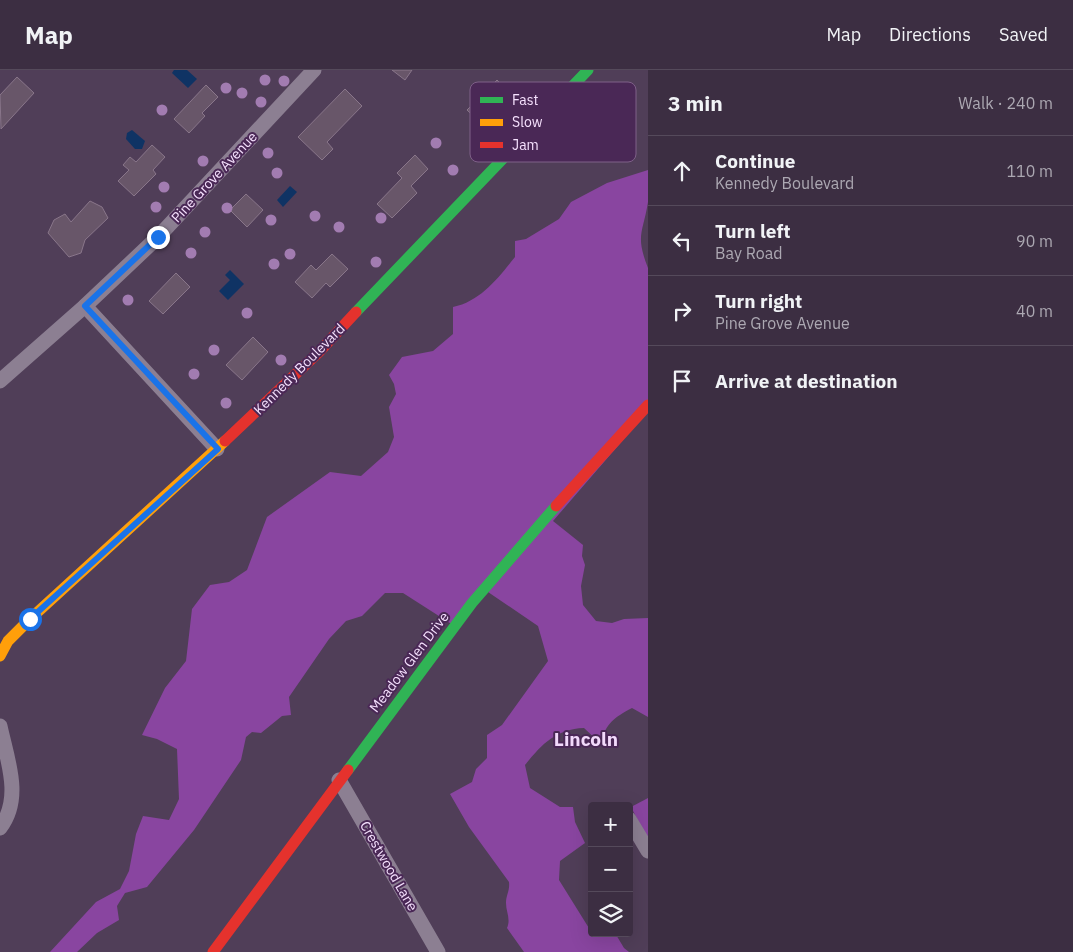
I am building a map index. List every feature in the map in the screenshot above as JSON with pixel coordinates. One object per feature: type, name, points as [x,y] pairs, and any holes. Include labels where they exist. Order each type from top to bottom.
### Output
[{"type":"street","name":"Pine Grove Avenue","points":[[0,381],[85,306],[158,237],[314,70]]},
{"type":"street","name":"Kennedy Boulevard","points":[[576,82],[588,70]]},
{"type":"street","name":"Kennedy Boulevard","points":[[0,656],[8,640],[30,619],[218,449],[319,352],[499,162]]},
{"type":"street","points":[[85,306],[218,449]]},
{"type":"street","name":"Meadow Glen Drive","points":[[213,952],[339,780],[495,575],[648,404]]},
{"type":"street","points":[[0,726],[13,787],[12,805],[6,820],[0,828]]},
{"type":"street","name":"Crestwood Lane","points":[[339,780],[438,952]]},
{"type":"street","points":[[633,827],[648,851]]},
{"type":"shaded area","points":[[648,170],[648,202],[641,241],[648,268],[648,411],[553,521],[583,545],[582,556],[585,565],[581,586],[583,605],[596,621],[612,623],[624,619],[648,618],[648,717],[632,708],[612,722],[605,730],[600,743],[584,728],[565,731],[544,744],[525,765],[530,788],[560,807],[573,807],[575,822],[585,843],[560,861],[559,880],[588,927],[588,937],[617,937],[624,948],[629,952],[524,952],[507,928],[506,903],[509,882],[469,827],[450,794],[472,782],[476,769],[487,758],[487,735],[502,725],[548,661],[538,626],[488,592],[453,625],[403,593],[385,593],[362,616],[346,621],[329,639],[289,697],[291,715],[282,716],[261,733],[252,732],[246,737],[241,760],[194,830],[147,887],[125,893],[117,906],[119,920],[97,933],[77,952],[50,952],[96,902],[120,889],[129,871],[136,834],[143,816],[169,820],[179,799],[177,749],[157,739],[142,735],[165,688],[186,661],[192,609],[210,585],[229,582],[247,570],[267,517],[330,472],[361,476],[388,452],[394,437],[389,407],[396,394],[394,384],[389,375],[402,357],[433,351],[453,334],[453,307],[472,300],[488,288],[515,257],[515,241],[526,239],[559,219],[571,202],[607,183]]},
{"type":"shaded area","points":[[648,798],[648,840],[633,811],[633,806]]},
{"type":"water","points":[[174,70],[187,70],[197,79],[188,88],[172,73]]},
{"type":"water","points":[[132,130],[145,141],[142,149],[135,149],[126,139],[127,133]]},
{"type":"water","points":[[290,186],[297,192],[283,207],[277,200]]},
{"type":"water","points":[[230,270],[244,284],[228,300],[219,291],[230,280],[225,275]]},
{"type":"building","points":[[392,70],[412,70],[405,80]]},
{"type":"building","points":[[17,77],[34,93],[1,129],[0,95]]},
{"type":"building","points":[[206,85],[218,97],[202,113],[205,116],[189,133],[174,119]]},
{"type":"building","points":[[345,89],[362,106],[327,142],[333,149],[322,160],[298,137]]},
{"type":"building","points":[[152,145],[165,157],[153,170],[156,174],[134,196],[118,181],[129,170],[123,165],[130,157],[136,162]]},
{"type":"building","points":[[415,155],[428,169],[411,186],[417,193],[392,218],[377,204],[402,178],[397,173]]},
{"type":"building","points":[[246,194],[263,210],[247,227],[230,210]]},
{"type":"building","points":[[90,201],[102,207],[108,218],[85,240],[81,253],[69,257],[48,233],[54,220],[65,214],[71,222]]},
{"type":"building","points":[[332,254],[348,269],[330,287],[326,283],[312,298],[295,282],[311,265],[316,270]]},
{"type":"building","points":[[176,273],[190,287],[163,314],[149,301]]},
{"type":"building","points":[[253,337],[268,352],[242,380],[226,365]]},
{"type":"traffic: fast","points":[[576,82],[588,70]]},
{"type":"traffic: fast","points":[[356,312],[500,162]]},
{"type":"traffic: fast","points":[[348,770],[472,603],[556,506]]},
{"type":"traffic: slow","points":[[0,656],[8,641],[30,619],[225,441]]},
{"type":"traffic: jam","points":[[225,441],[319,352],[356,312]]},
{"type":"traffic: jam","points":[[556,506],[648,405]]},
{"type":"traffic: jam","points":[[213,952],[348,770]]},
{"type":"district","name":"Lincoln","points":[[586,739]]},
{"type":"route","points":[[30,619],[218,449],[85,306],[158,237]]}]
